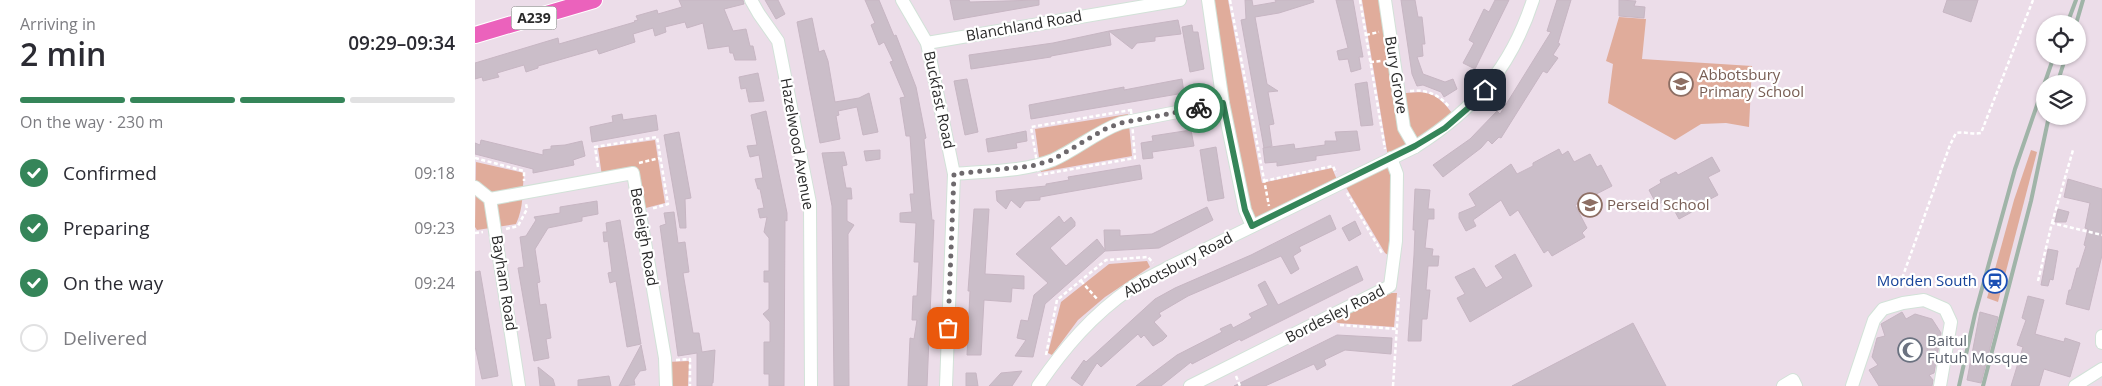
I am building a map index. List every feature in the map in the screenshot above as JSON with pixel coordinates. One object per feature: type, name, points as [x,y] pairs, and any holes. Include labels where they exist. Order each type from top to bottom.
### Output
[{"type":"main road","name":"A239","points":[[475,35],[592,0]]},
{"type":"street","name":"Hazelwood Avenue","points":[[751,0],[778,42],[810,203],[811,386]]},
{"type":"street","name":"Buckfast Road","points":[[902,0],[927,43],[954,174],[946,386]]},
{"type":"street","name":"Blanchland Road","points":[[927,43],[1180,0]]},
{"type":"street","points":[[1208,0],[1223,103],[1245,210],[1252,226]]},
{"type":"street","name":"Bury Grove","points":[[1385,0],[1405,128],[1415,146]]},
{"type":"street","name":"Abbotsbury Road","points":[[1038,386],[1085,325],[1132,287],[1415,146],[1445,128],[1485,90],[1503,64],[1520,34],[1533,0]]},
{"type":"street","points":[[954,174],[1032,166],[1052,160],[1107,128],[1121,123],[1223,103]]},
{"type":"street","name":"Bordesley Road","points":[[1190,386],[1387,288],[1391,281],[1396,241],[1397,174],[1389,159]]},
{"type":"street","name":"Beeleigh Road","points":[[490,199],[633,173],[665,360],[667,386]]},
{"type":"street","points":[[475,187],[490,199]]},
{"type":"street","name":"Bayham Road","points":[[490,199],[519,386]]},
{"type":"street","points":[[1852,386],[1874,320],[1883,309],[1903,303],[1925,300],[1945,309],[1951,322],[1940,386]]},
{"type":"street","points":[[2102,336],[2102,343]]},
{"type":"street","points":[[2075,386],[2102,369]]},
{"type":"street","points":[[1783,386],[1793,380],[1796,386]]},
{"type":"path","points":[[1230,0],[1271,217]]},
{"type":"path","points":[[1360,0],[1389,159]]},
{"type":"path","points":[[1900,284],[1955,133],[1964,131],[1975,134],[1981,133],[2033,0]]},
{"type":"path","points":[[1399,93],[1420,90],[1436,94],[1445,101],[1457,117]]},
{"type":"path","points":[[2038,281],[2073,150]]},
{"type":"path","points":[[2052,223],[2102,235]]},
{"type":"path","points":[[1055,362],[1045,354],[1057,300],[1106,260],[1149,257],[1159,272]]},
{"type":"path","points":[[1081,281],[1105,307]]},
{"type":"path","points":[[1391,281],[1400,282],[1393,386]]},
{"type":"path","points":[[1328,316],[1336,325],[1396,329]]},
{"type":"path","points":[[665,360],[690,359],[690,386]]},
{"type":"shaded area","points":[[1211,0],[1228,0],[1262,183],[1332,168],[1338,182],[1252,222],[1247,209]]},
{"type":"shaded area","points":[[1362,0],[1383,0],[1398,94],[1417,92],[1431,94],[1437,97],[1455,117],[1388,157]]},
{"type":"shaded area","points":[[1619,17],[1646,19],[1642,59],[1752,66],[1749,127],[1726,123],[1701,124],[1675,140],[1608,103],[1613,64],[1606,61]]},
{"type":"shaded area","points":[[1128,114],[1132,156],[1041,172],[1035,129]]},
{"type":"shaded area","points":[[655,140],[665,203],[642,209],[635,172],[602,176],[598,148]]},
{"type":"shaded area","points":[[2031,150],[2037,152],[1998,302],[1987,298],[2014,200]]},
{"type":"shaded area","points":[[476,162],[524,173],[522,205],[516,224],[477,230],[475,227]]},
{"type":"shaded area","points":[[1389,162],[1395,174],[1391,257],[1385,253],[1344,184]]},
{"type":"shaded area","points":[[1147,261],[1150,267],[1105,297],[1078,320],[1052,355],[1048,353],[1061,302],[1109,264]]},
{"type":"shaded area","points":[[1391,293],[1397,293],[1394,327],[1338,323],[1333,319],[1360,305]]},
{"type":"shaded area","points":[[689,361],[688,386],[669,386],[667,362]]},
{"type":"building","points":[[679,0],[743,0],[744,4],[724,9],[733,31],[746,29],[756,60],[735,60],[733,53],[730,53],[729,46],[708,49],[703,23],[687,28],[685,22],[665,27],[666,32],[655,36],[653,28],[633,34],[635,42],[599,54],[597,49],[538,66],[538,68],[526,72],[524,65],[497,73],[499,77],[483,81],[482,77],[475,79],[475,63],[558,38],[559,44],[635,22],[638,20],[636,16],[657,10],[658,14],[682,7]]},
{"type":"building","points":[[765,0],[778,0],[785,14],[776,19]]},
{"type":"building","points":[[865,0],[879,0],[894,36],[896,35],[916,87],[926,138],[924,139],[932,220],[934,220],[927,386],[908,386],[910,338],[914,339],[917,320],[912,320],[913,296],[917,296],[919,262],[914,262],[916,223],[900,222],[900,213],[912,212],[910,194],[914,194],[910,136],[906,136],[900,98],[905,97],[890,62],[893,61],[884,42],[879,45],[871,25],[875,23]]},
{"type":"building","points":[[950,0],[969,0],[970,2],[1039,0],[1039,5],[954,20]]},
{"type":"building","points":[[1245,0],[1252,0],[1253,6],[1276,2],[1275,0],[1313,0],[1314,2],[1279,13],[1255,17],[1267,84],[1278,91],[1268,92],[1274,124],[1269,125],[1272,146],[1264,148],[1241,20],[1246,19]]},
{"type":"building","points":[[1336,0],[1353,0],[1363,57],[1359,57],[1361,69],[1351,72],[1348,59],[1339,60],[1337,51],[1348,48]]},
{"type":"building","points":[[1401,0],[1415,0],[1418,17],[1422,17],[1425,44],[1422,44],[1423,56],[1417,57],[1423,74],[1445,82],[1453,79],[1457,89],[1444,97],[1441,92],[1423,85],[1417,86],[1412,74]]},
{"type":"building","points":[[1495,0],[1509,0],[1475,69],[1463,63],[1474,43],[1469,40],[1484,9],[1489,12]]},
{"type":"building","points":[[1557,0],[1571,0],[1558,43],[1560,44],[1553,55],[1558,58],[1547,73],[1543,71],[1501,138],[1499,137],[1492,144],[1488,140],[1481,148],[1443,177],[1433,165],[1470,139],[1497,111],[1500,114],[1551,32],[1547,31]]},
{"type":"building","points":[[1619,0],[1636,1],[1634,6],[1645,7],[1644,18],[1619,16]]},
{"type":"building","points":[[1947,0],[1978,0],[1971,22],[1943,12]]},
{"type":"building","points":[[812,18],[819,52],[824,50],[828,61],[835,102],[859,98],[869,93],[878,132],[863,135],[857,107],[838,111],[839,115],[836,116],[840,139],[820,143],[797,22]]},
{"type":"building","points":[[1178,20],[1181,34],[1155,37],[1155,41],[1137,43],[1132,49],[1109,31]]},
{"type":"building","points":[[1192,25],[1193,32],[1198,32],[1204,69],[1190,72],[1182,27]]},
{"type":"building","points":[[1109,31],[1111,45],[1051,57],[971,69],[969,55],[1053,43]]},
{"type":"building","points":[[758,73],[764,101],[749,102],[746,88],[741,89],[739,77]]},
{"type":"building","points":[[967,79],[978,132],[965,135],[954,81]]},
{"type":"building","points":[[1182,79],[1184,93],[1031,119],[1029,105],[1124,87],[1124,90]]},
{"type":"building","points":[[1367,82],[1373,125],[1361,126],[1355,84]]},
{"type":"building","points":[[766,111],[787,213],[787,221],[785,220],[784,386],[769,386],[769,374],[764,374],[764,342],[770,342],[770,322],[763,314],[769,309],[769,282],[764,282],[764,271],[769,271],[769,238],[764,232],[767,217],[760,218],[758,209],[764,208],[760,189],[758,189],[755,179],[763,178],[759,155],[750,157],[747,146],[757,145],[751,115]]},
{"type":"building","points":[[622,114],[623,120],[656,115],[658,130],[592,142],[590,127],[613,122],[612,116]]},
{"type":"building","points":[[1191,130],[1194,146],[1152,152],[1153,158],[1143,159],[1141,143],[1153,141],[1152,136]]},
{"type":"building","points":[[1026,131],[1027,141],[1016,143],[1017,148],[988,152],[986,139]]},
{"type":"building","points":[[1357,131],[1360,150],[1316,156],[1316,160],[1277,166],[1277,162],[1265,163],[1263,148],[1294,144],[1295,149],[1325,145],[1325,141],[1337,141],[1335,132]]},
{"type":"building","points":[[679,132],[691,198],[685,199],[686,228],[680,228],[664,135]]},
{"type":"building","points":[[481,140],[543,155],[543,150],[551,149],[551,146],[582,141],[585,156],[573,160],[574,165],[533,173],[533,169],[475,154],[475,143],[480,145]]},
{"type":"building","points":[[1216,147],[1224,198],[1208,201],[1200,150]]},
{"type":"building","points":[[1559,149],[1562,155],[1568,151],[1574,162],[1590,154],[1597,167],[1601,165],[1612,186],[1575,205],[1587,228],[1582,233],[1585,237],[1552,256],[1548,250],[1544,253],[1518,210],[1510,216],[1501,200],[1473,220],[1476,226],[1466,231],[1459,218],[1459,213],[1476,206],[1469,194],[1511,164],[1517,174]]},
{"type":"building","points":[[880,150],[880,159],[866,161],[864,151]]},
{"type":"building","points":[[844,152],[847,165],[842,166],[846,188],[851,188],[852,199],[847,199],[847,221],[854,225],[848,234],[849,386],[834,386],[832,206],[822,153]]},
{"type":"building","points":[[1712,157],[1720,171],[1708,177],[1718,195],[1679,219],[1668,199],[1657,205],[1649,190],[1661,183],[1660,180],[1676,172],[1678,175]]},
{"type":"building","points":[[1140,165],[1142,179],[1040,197],[1040,200],[1025,201],[1020,208],[1011,200],[1006,209],[997,201],[996,191],[1046,186],[1046,184],[1069,180],[1068,177]]},
{"type":"building","points":[[2068,179],[2102,189],[2102,255],[2089,310],[2066,304],[2069,290],[2071,290],[2086,246],[2084,245],[2088,229],[2085,228],[2090,203],[2064,197]]},
{"type":"building","points":[[1415,189],[1430,190],[1428,209],[1434,209],[1434,219],[1428,219],[1425,248],[1433,249],[1432,256],[1439,256],[1438,266],[1428,266],[1426,290],[1430,290],[1427,319],[1422,319],[1421,341],[1408,341],[1414,255]]},
{"type":"building","points":[[597,201],[598,214],[582,217],[582,221],[548,228],[535,249],[540,282],[537,283],[540,305],[546,304],[551,338],[546,339],[549,358],[534,361],[518,268],[524,267],[520,237],[526,236],[536,220],[534,217],[560,213],[560,207]]},
{"type":"building","points":[[1207,207],[1213,220],[1159,248],[1105,251],[1045,304],[1033,357],[1015,356],[1026,340],[1017,338],[1021,320],[1028,321],[1034,295],[1048,283],[1016,254],[1059,216],[1064,223],[1071,217],[1075,222],[1075,226],[1050,248],[1066,266],[1097,239],[1105,250],[1104,230],[1120,230],[1120,236],[1152,234]]},
{"type":"building","points":[[974,209],[989,209],[985,274],[1024,276],[1024,289],[1012,288],[1011,302],[984,300],[981,355],[967,355],[970,291],[968,291]]},
{"type":"building","points":[[2058,209],[2069,212],[2066,222],[2055,222]]},
{"type":"building","points":[[674,212],[678,243],[685,242],[689,272],[683,273],[693,333],[699,333],[702,352],[715,350],[712,386],[697,386],[697,353],[678,356],[660,226],[666,224],[664,213]]},
{"type":"building","points":[[1330,215],[1336,229],[1299,247],[1301,251],[1293,256],[1299,269],[1291,274],[1281,256],[1188,296],[1159,313],[1161,316],[1154,322],[1167,336],[1163,340],[1153,346],[1144,335],[1141,338],[1138,334],[1101,367],[1097,363],[1082,386],[1071,378],[1084,360],[1086,362],[1155,299],[1175,288],[1251,255]]},
{"type":"building","points":[[620,220],[641,344],[627,347],[616,281],[610,283],[608,273],[612,272],[608,241],[604,242],[603,232],[607,232],[606,223]]},
{"type":"building","points":[[1355,221],[1361,234],[1349,241],[1342,228]]},
{"type":"building","points":[[2048,249],[2058,251],[2053,280],[2050,279],[2048,286],[2041,285]]},
{"type":"building","points":[[1515,254],[1532,286],[1470,322],[1457,298],[1465,294],[1455,277],[1474,268],[1486,288],[1503,278],[1495,266]]},
{"type":"building","points":[[1357,266],[1363,280],[1241,341],[1240,339],[1192,364],[1191,362],[1161,386],[1136,386],[1177,355],[1222,332],[1220,329],[1231,324],[1233,328],[1252,318],[1249,314],[1268,305],[1258,285],[1265,281],[1278,305]]},
{"type":"building","points":[[480,271],[498,376],[482,379],[475,346],[475,272]]},
{"type":"building","points":[[2028,296],[2044,300],[2035,334],[2064,342],[2065,338],[2080,343],[2070,377],[2044,369],[2039,386],[2011,386],[2023,347],[2017,345],[2026,320],[2022,318]]},
{"type":"building","name":"Baitul Futuh Mosque","points":[[1902,312],[1906,319],[1915,314],[1932,319],[1941,333],[1934,373],[1929,375],[1933,380],[1932,386],[1879,386],[1869,370],[1878,365],[1872,357],[1877,338],[1885,336],[1881,324]]},
{"type":"building","points":[[1980,312],[1998,317],[1981,383],[1967,380]]},
{"type":"building","points":[[1633,323],[1666,386],[1512,386]]},
{"type":"building","points":[[1337,335],[1392,338],[1391,354],[1345,350],[1324,360],[1326,365],[1317,370],[1314,364],[1265,386],[1234,386]]},
{"type":"building","points":[[641,345],[646,370],[640,371],[634,380],[635,385],[619,386]]},
{"type":"building","points":[[538,367],[553,379],[555,386],[540,386]]},
{"type":"building","points":[[1022,371],[1012,386],[989,386],[1001,373]]},
{"type":"building","points":[[966,373],[976,373],[978,386],[966,386]]},
{"type":"building","points":[[609,376],[611,386],[578,386],[578,380]]},
{"type":"railway","points":[[2070,15],[2076,0]]},
{"type":"railway","points":[[2079,15],[2083,0]]},
{"type":"railway","points":[[1959,386],[1975,314],[2015,169],[2051,65]]},
{"type":"railway","points":[[2060,75],[2063,65]]},
{"type":"railway","points":[[1983,386],[2031,201],[2047,125]]},
{"type":"way so far","points":[[948,328],[954,174],[1032,166],[1052,160],[1107,128],[1121,123],[1199,108]]},
{"type":"place","name":"Abbotsbury Primary School","points":[[1681,84]]},
{"type":"place","name":"Perseid School","points":[[1590,205]]},
{"type":"place","name":"Morden South","points":[[1995,281]]},
{"type":"place","name":"Baitul Futuh Mosque","points":[[1910,350]]},
{"type":"route","points":[[1199,108],[1223,103],[1245,210],[1252,226],[1415,146],[1445,128],[1485,90]]}]
